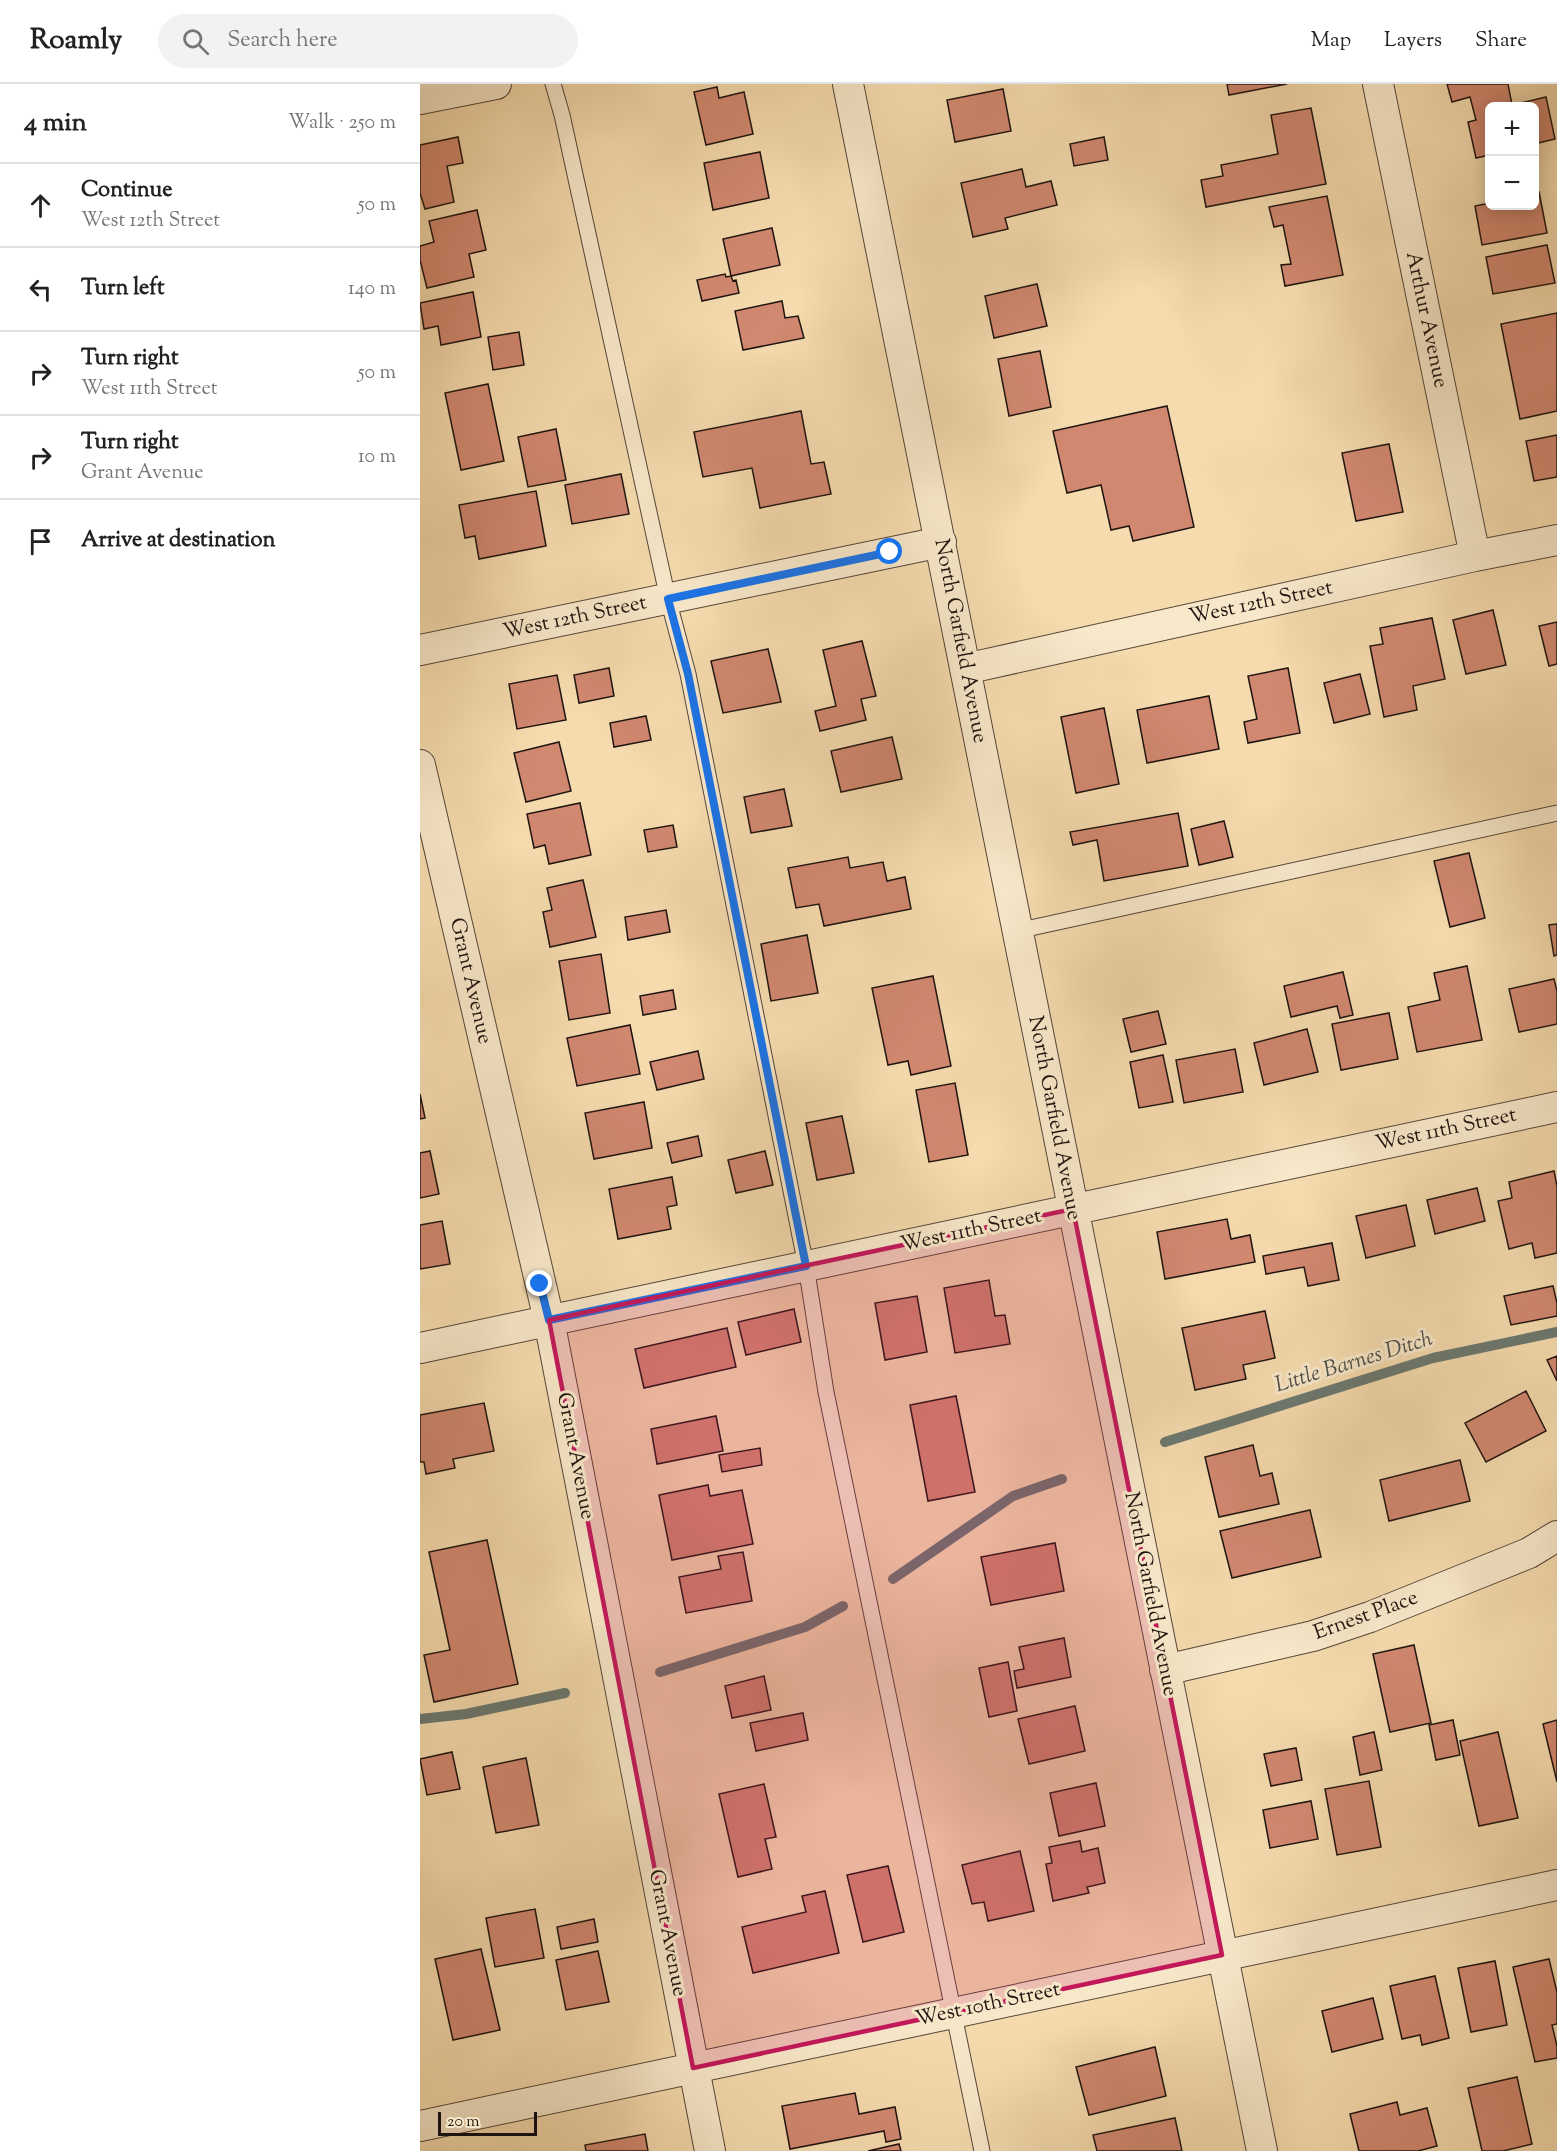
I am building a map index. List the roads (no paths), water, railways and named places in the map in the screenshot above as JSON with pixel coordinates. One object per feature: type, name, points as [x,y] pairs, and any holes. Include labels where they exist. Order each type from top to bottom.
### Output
[{"type":"street","points":[[420,99],[496,84]]},
{"type":"street","name":"North Garfield Avenue","points":[[848,84],[1262,2151]]},
{"type":"street","name":"Arthur Avenue","points":[[1378,84],[1474,556]]},
{"type":"street","name":"West 12th Street","points":[[965,669],[1474,556],[1557,540]]},
{"type":"street","name":"West 12th Street","points":[[420,650],[941,542]]},
{"type":"street","name":"Grant Avenue","points":[[420,765],[549,1320],[710,2151]]},
{"type":"street","name":"West 11th Street","points":[[420,1348],[1557,1107]]},
{"type":"street","name":"Ernest Place","points":[[1165,1670],[1313,1636],[1370,1617],[1529,1553],[1557,1536]]},
{"type":"street","name":"West 10th Street","points":[[420,2126],[1557,1885]]},
{"type":"lane","points":[[553,84],[562,115],[668,599],[688,674],[806,1266],[826,1392],[982,2151]]},
{"type":"lane","points":[[1017,931],[1557,813]]},
{"type":"waterway","name":"Little Barnes Ditch","points":[[1165,1442],[1433,1358],[1557,1332]]},
{"type":"waterway","name":"Little Barnes Ditch","points":[[893,1579],[1013,1496],[1062,1479]]},
{"type":"waterway","name":"Little Barnes Ditch","points":[[660,1672],[805,1627],[843,1606]]},
{"type":"waterway","name":"Little Barnes Ditch","points":[[420,1719],[466,1714],[565,1693]]}]
